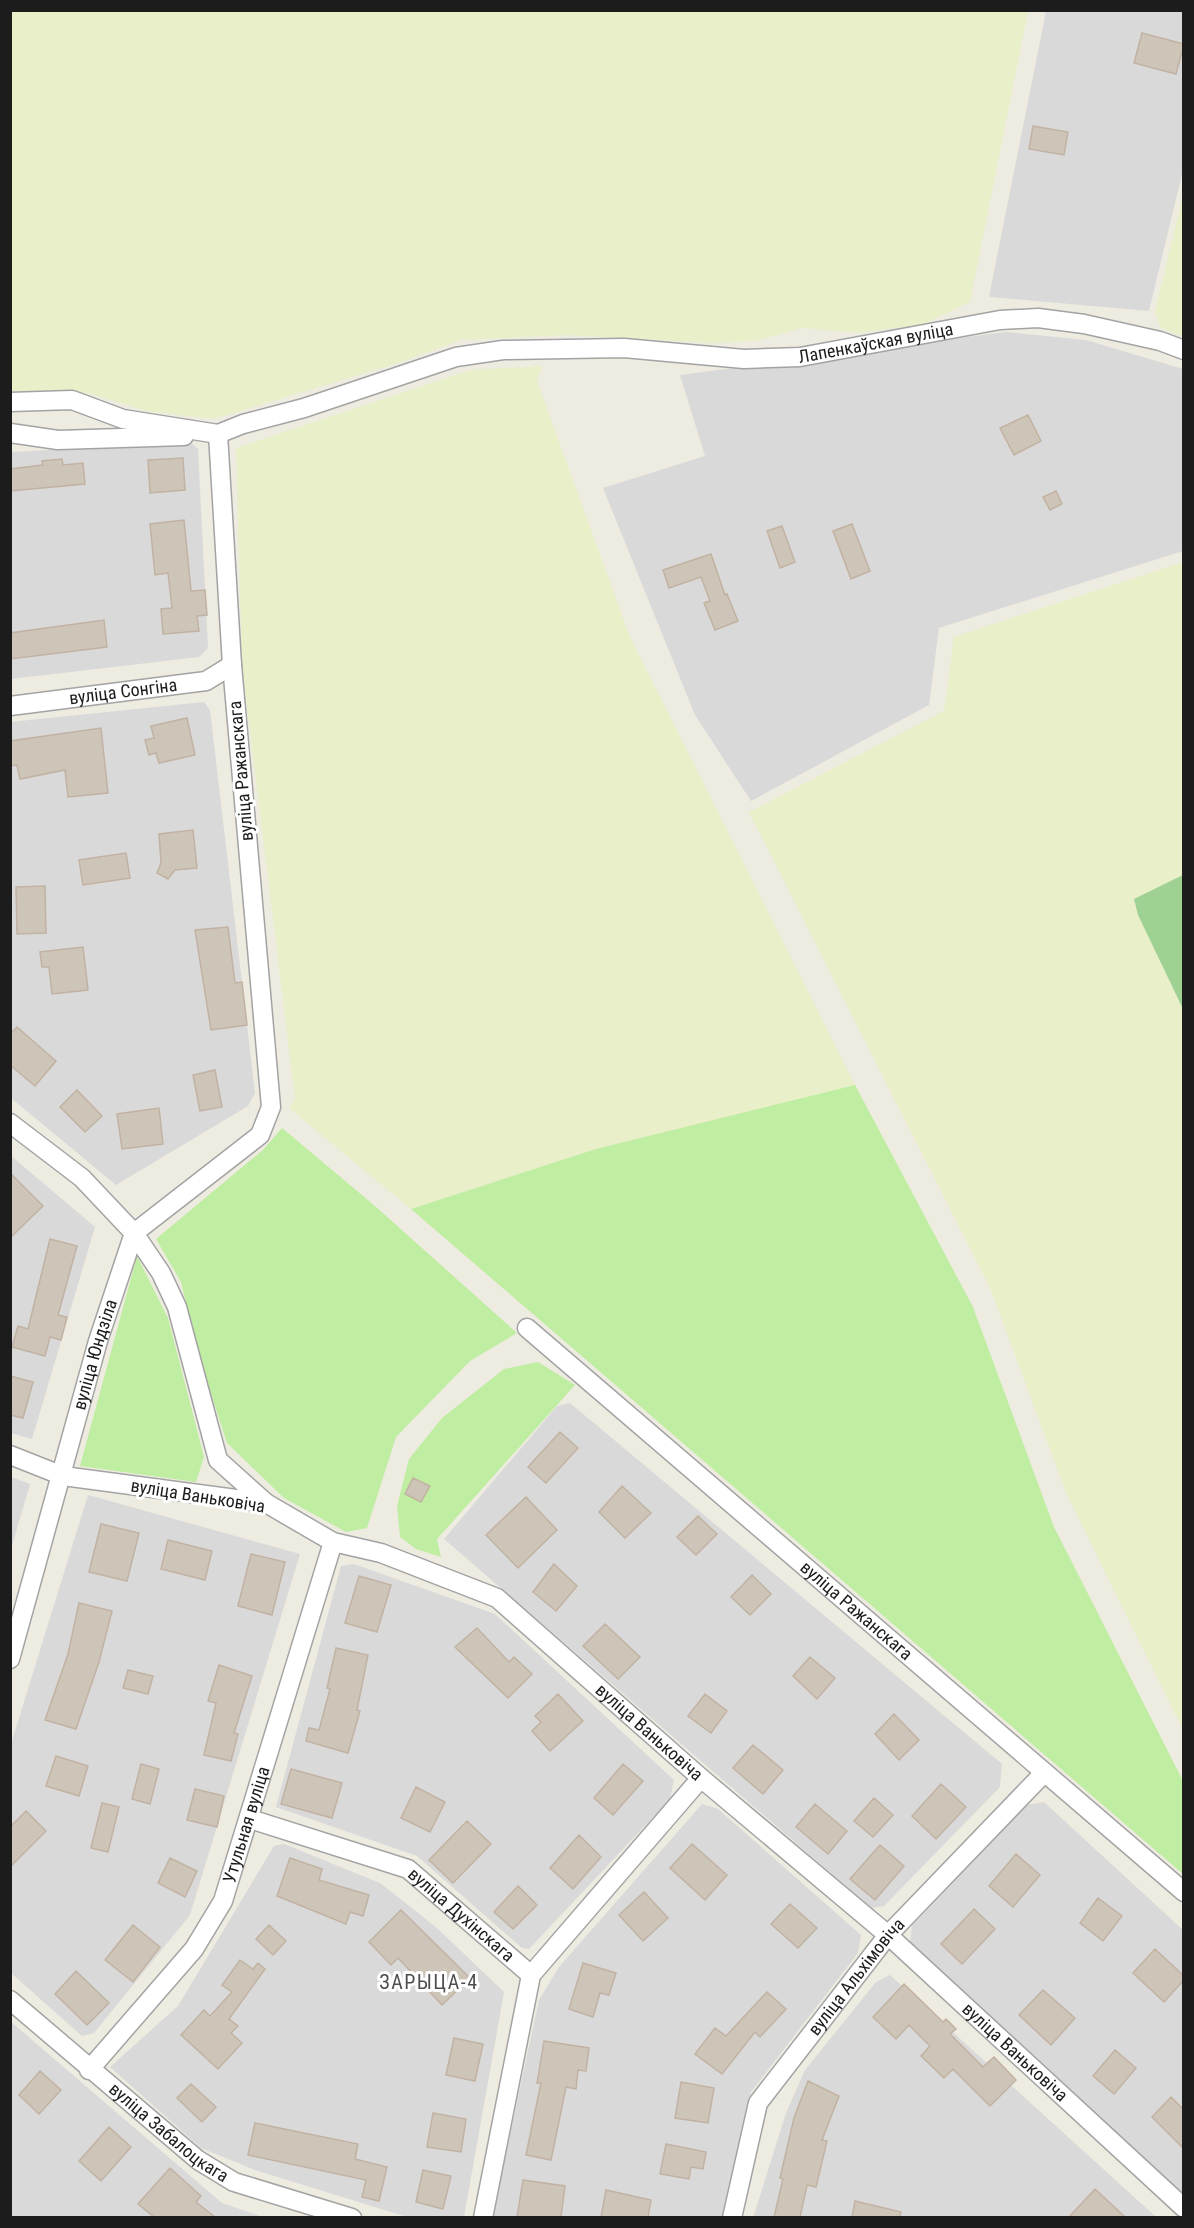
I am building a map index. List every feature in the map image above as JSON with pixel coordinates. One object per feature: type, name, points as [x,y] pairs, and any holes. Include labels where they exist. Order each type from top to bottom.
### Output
[{"type":"street","name":"Лапенкаўская вуліца","points":[[219,434],[243,424],[304,408],[456,357],[503,350],[624,348],[744,359],[800,357],[1000,320],[1038,318],[1084,324],[1160,341],[1184,350]]},
{"type":"street","points":[[10,402],[72,400],[123,419],[219,434]]},
{"type":"street","points":[[10,433],[58,440],[219,434]]},
{"type":"street","name":"вуліца Ражанскага","points":[[134,1233],[260,1134],[271,1107],[232,665],[219,434]]},
{"type":"street","name":"вуліца Сонгіна","points":[[10,706],[206,681],[232,665]]},
{"type":"street","points":[[10,1123],[82,1178],[134,1233],[161,1273],[177,1307],[218,1460],[266,1503]]},
{"type":"street","name":"вуліца Юндзіла","points":[[10,1659],[63,1476],[98,1341],[134,1233]]},
{"type":"street","name":"вуліца Ражанскага","points":[[527,1328],[1184,1892]]},
{"type":"street","name":"вуліца Ваньковіча","points":[[10,1455],[63,1476],[266,1503],[333,1542],[381,1553],[497,1598],[701,1778],[888,1935],[1184,2208]]},
{"type":"street","name":"Утульная вуліца","points":[[89,2070],[194,1949],[223,1901],[333,1542]]},
{"type":"street","name":"вуліца Альхімовіча","points":[[732,2217],[758,2103],[888,1935],[1044,1773]]},
{"type":"street","name":"вуліца Духінскага","points":[[483,2217],[531,1975],[701,1778]]},
{"type":"street","name":"вуліца Духінскага","points":[[250,1819],[408,1869],[531,1975]]},
{"type":"street","name":"вуліца Забалоцкага","points":[[10,2000],[89,2070],[198,2160],[234,2182],[352,2217]]},
{"type":"shaded area","points":[[1046,11],[1183,11],[1183,170],[1149,311],[989,297]]},
{"type":"shaded area","points":[[1005,332],[1086,340],[1183,369],[1183,551],[939,628],[929,705],[751,801],[695,715],[603,488],[705,456],[680,375]]},
{"type":"shaded area","points":[[190,442],[198,449],[208,648],[199,657],[11,679],[11,452]]},
{"type":"shaded area","points":[[204,702],[210,710],[255,1093],[248,1106],[116,1185],[11,1098],[10,722]]},
{"type":"shaded area","points":[[10,1155],[95,1227],[32,1439],[11,1433]]},
{"type":"shaded area","points":[[570,1403],[1002,1764],[1000,1787],[884,1906],[871,1908],[444,1539],[557,1406]]},
{"type":"shaded area","points":[[10,1477],[30,1484],[11,1549]]},
{"type":"shaded area","points":[[88,1495],[300,1554],[190,1915],[94,2033],[82,2036],[11,1973],[11,1744]]},
{"type":"shaded area","points":[[354,1564],[495,1614],[674,1780],[670,1799],[529,1949],[522,1948],[417,1856],[276,1807],[341,1566]]},
{"type":"shaded area","points":[[1044,1802],[1183,1930],[1183,2194],[910,1942],[912,1926],[1027,1805]]},
{"type":"shaded area","points":[[702,1804],[718,1809],[861,1935],[858,1953],[751,2092],[722,2217],[492,2218],[539,2000],[559,1967]]},
{"type":"shaded area","points":[[284,1844],[380,1883],[437,1928],[504,1992],[464,2217],[407,2217],[255,2170],[201,2148],[110,2067],[178,2006],[274,1846]]},
{"type":"shaded area","points":[[890,1975],[1156,2217],[753,2218],[786,2113],[805,2070],[876,1982]]},
{"type":"shaded area","points":[[10,2021],[222,2203],[263,2217],[11,2217]]},
{"type":"green space","points":[[10,11],[1028,11],[970,302],[924,324],[858,333],[803,328],[755,341],[715,343],[568,335],[461,340],[398,363],[214,419],[147,411],[88,393],[11,391]]},
{"type":"green space","points":[[1183,195],[1183,337],[1160,327],[1155,312]]},
{"type":"green space","points":[[542,366],[537,381],[630,637],[855,1085],[596,1149],[411,1209],[289,1108],[295,1099],[242,665],[236,448],[470,370]]},
{"type":"green space","points":[[1183,562],[1183,875],[1134,900],[1138,915],[1183,1009],[1183,1730],[1067,1495],[990,1288],[749,812],[944,711],[954,637]]},
{"type":"green space","points":[[1183,875],[1183,1009],[1138,915],[1134,899]]},
{"type":"green space","points":[[855,1085],[973,1307],[1054,1527],[1183,1781],[1183,1874],[411,1209],[596,1149]]},
{"type":"green space","points":[[282,1128],[375,1206],[517,1333],[470,1361],[396,1437],[367,1528],[346,1532],[284,1498],[227,1443],[199,1357],[181,1282],[156,1239],[263,1150]]},
{"type":"green space","points":[[137,1256],[168,1318],[204,1457],[196,1482],[80,1466]]},
{"type":"green space","points":[[538,1362],[575,1385],[437,1539],[441,1557],[416,1549],[400,1537],[397,1506],[409,1459],[442,1418],[504,1369]],"holes":[[[413,1478],[429,1486],[421,1502],[405,1493]]]},
{"type":"building","points":[[1142,33],[1184,44],[1176,74],[1134,63]]},
{"type":"building","points":[[1033,126],[1068,132],[1064,155],[1029,149]]},
{"type":"building","points":[[1028,415],[1041,441],[1014,455],[1000,428]]},
{"type":"building","points":[[183,458],[185,490],[150,493],[148,460]]},
{"type":"building","points":[[62,459],[63,465],[83,463],[85,484],[10,491],[10,469],[43,465],[42,461]]},
{"type":"building","points":[[1056,491],[1062,504],[1050,510],[1043,497]]},
{"type":"building","points":[[184,520],[191,591],[205,590],[207,615],[197,616],[199,631],[163,634],[161,609],[172,608],[168,573],[155,575],[150,524]]},
{"type":"building","points":[[852,524],[870,571],[851,579],[833,531]]},
{"type":"building","points":[[782,526],[795,562],[780,568],[767,531]]},
{"type":"building","points":[[711,554],[725,595],[727,594],[738,621],[715,630],[704,603],[710,601],[701,577],[669,588],[663,570]]},
{"type":"building","points":[[104,620],[107,647],[10,659],[10,633]]},
{"type":"building","points":[[187,718],[195,755],[159,763],[156,753],[149,755],[145,740],[154,738],[151,726]]},
{"type":"building","points":[[101,728],[108,793],[68,797],[65,770],[20,779],[17,765],[10,766],[10,741]]},
{"type":"building","points":[[193,830],[197,868],[175,870],[168,879],[157,873],[161,863],[159,834]]},
{"type":"building","points":[[126,853],[130,878],[83,885],[79,860]]},
{"type":"building","points":[[45,886],[46,933],[17,934],[16,887]]},
{"type":"building","points":[[228,927],[235,983],[242,982],[247,1025],[211,1030],[195,930]]},
{"type":"building","points":[[83,947],[88,990],[52,994],[49,967],[42,967],[40,952]]},
{"type":"building","points":[[17,1027],[56,1061],[35,1086],[10,1065],[10,1034]]},
{"type":"building","points":[[215,1070],[222,1107],[200,1111],[193,1075]]},
{"type":"building","points":[[77,1090],[102,1116],[85,1132],[60,1107]]},
{"type":"building","points":[[159,1108],[163,1144],[122,1149],[117,1114]]},
{"type":"building","points":[[10,1173],[43,1206],[10,1238]]},
{"type":"building","points":[[50,1239],[77,1246],[58,1315],[67,1317],[61,1340],[50,1337],[45,1356],[12,1347],[18,1326],[28,1329]]},
{"type":"building","points":[[10,1376],[33,1382],[23,1418],[10,1415]]},
{"type":"building","points":[[560,1432],[578,1448],[546,1483],[528,1467]]},
{"type":"building","points":[[413,1478],[430,1486],[421,1502],[405,1494]]},
{"type":"building","points":[[622,1486],[651,1513],[625,1538],[599,1512]]},
{"type":"building","points":[[526,1497],[557,1530],[518,1568],[486,1535]]},
{"type":"building","points":[[698,1516],[717,1534],[696,1555],[677,1537]]},
{"type":"building","points":[[101,1524],[139,1533],[127,1581],[89,1572]]},
{"type":"building","points":[[168,1540],[212,1551],[205,1580],[161,1569]]},
{"type":"building","points":[[251,1554],[285,1562],[272,1615],[238,1606]]},
{"type":"building","points":[[554,1564],[577,1586],[556,1611],[533,1592]]},
{"type":"building","points":[[752,1575],[771,1594],[750,1615],[731,1597]]},
{"type":"building","points":[[359,1576],[391,1585],[377,1632],[345,1623]]},
{"type":"building","points":[[79,1603],[112,1611],[99,1662],[76,1729],[45,1720],[68,1654]]},
{"type":"building","points":[[605,1624],[640,1657],[618,1679],[583,1646]]},
{"type":"building","points":[[477,1628],[509,1662],[514,1657],[532,1674],[508,1698],[455,1647]]},
{"type":"building","points":[[336,1648],[368,1655],[357,1710],[360,1711],[348,1753],[306,1741],[309,1728],[319,1730],[330,1689],[327,1688]]},
{"type":"building","points":[[810,1657],[835,1678],[817,1699],[793,1676]]},
{"type":"building","points":[[219,1665],[252,1676],[234,1733],[238,1734],[231,1761],[204,1755],[216,1703],[208,1701]]},
{"type":"building","points":[[128,1670],[153,1676],[148,1694],[123,1688]]},
{"type":"building","points":[[558,1694],[583,1721],[550,1751],[532,1731],[541,1722],[535,1716]]},
{"type":"building","points":[[705,1694],[727,1711],[711,1733],[688,1716]]},
{"type":"building","points":[[894,1714],[919,1740],[899,1760],[875,1734]]},
{"type":"building","points":[[753,1745],[783,1770],[763,1794],[733,1768]]},
{"type":"building","points":[[56,1756],[88,1766],[79,1796],[46,1786]]},
{"type":"building","points":[[141,1764],[159,1769],[150,1804],[132,1799]]},
{"type":"building","points":[[623,1764],[643,1781],[613,1815],[594,1798]]},
{"type":"building","points":[[291,1769],[342,1783],[332,1818],[281,1804]]},
{"type":"building","points":[[941,1784],[966,1807],[936,1839],[912,1816]]},
{"type":"building","points":[[416,1787],[445,1802],[430,1832],[401,1818]]},
{"type":"building","points":[[195,1789],[224,1796],[217,1827],[187,1820]]},
{"type":"building","points":[[874,1798],[893,1815],[873,1837],[854,1821]]},
{"type":"building","points":[[102,1803],[119,1807],[108,1852],[91,1848]]},
{"type":"building","points":[[815,1804],[847,1831],[828,1854],[796,1827]]},
{"type":"building","points":[[26,1811],[46,1831],[10,1867],[10,1827]]},
{"type":"building","points":[[467,1821],[491,1844],[453,1883],[429,1860]]},
{"type":"building","points":[[579,1835],[601,1857],[573,1889],[550,1868]]},
{"type":"building","points":[[692,1844],[727,1875],[705,1900],[670,1868]]},
{"type":"building","points":[[880,1845],[904,1866],[875,1900],[850,1879]]},
{"type":"building","points":[[1016,1854],[1040,1875],[1013,1907],[989,1886]]},
{"type":"building","points":[[170,1858],[197,1871],[185,1897],[158,1883]]},
{"type":"building","points":[[290,1858],[322,1869],[319,1880],[369,1895],[363,1916],[350,1912],[346,1924],[277,1896]]},
{"type":"building","points":[[518,1886],[537,1905],[513,1929],[494,1912]]},
{"type":"building","points":[[644,1892],[668,1918],[643,1941],[619,1915]]},
{"type":"building","points":[[1098,1898],[1122,1916],[1103,1941],[1080,1923]]},
{"type":"building","points":[[790,1904],[817,1928],[798,1948],[771,1924]]},
{"type":"building","points":[[974,1909],[995,1929],[962,1964],[941,1944]]},
{"type":"building","points":[[401,1910],[470,1978],[442,2005],[398,1958],[391,1965],[369,1942]]},
{"type":"building","points":[[133,1925],[160,1947],[133,1982],[105,1960]]},
{"type":"building","points":[[269,1925],[286,1941],[273,1955],[256,1939]]},
{"type":"building","points":[[1155,1949],[1184,1976],[1184,1980],[1164,2002],[1133,1973]]},
{"type":"building","points":[[240,1960],[253,1969],[258,1963],[265,1969],[229,2019],[238,2026],[231,2033],[242,2043],[218,2069],[181,2035],[204,2010],[210,2016],[232,1992],[222,1985]]},
{"type":"building","points":[[583,1963],[616,1973],[609,1995],[600,1993],[593,2017],[569,2009]]},
{"type":"building","points":[[76,1971],[109,2003],[87,2025],[55,1994]]},
{"type":"building","points":[[904,1984],[943,2022],[946,2019],[956,2029],[950,2034],[983,2067],[994,2057],[1016,2080],[990,2106],[953,2069],[944,2078],[921,2056],[930,2046],[909,2025],[896,2039],[873,2017]]},
{"type":"building","points":[[1043,1990],[1075,2018],[1051,2045],[1019,2015]]},
{"type":"building","points":[[767,1992],[786,2009],[760,2037],[755,2032],[722,2074],[695,2054],[715,2028],[726,2036]]},
{"type":"building","points":[[454,2038],[483,2044],[475,2081],[446,2075]]},
{"type":"building","points":[[544,2041],[589,2048],[586,2071],[578,2070],[576,2089],[566,2087],[551,2160],[526,2155],[541,2083],[537,2083]]},
{"type":"building","points":[[1115,2050],[1136,2068],[1114,2094],[1093,2076]]},
{"type":"building","points":[[40,2071],[61,2090],[39,2114],[19,2095]]},
{"type":"building","points":[[808,2081],[839,2096],[822,2140],[827,2141],[816,2187],[807,2185],[800,2217],[774,2217],[783,2179],[780,2178],[794,2118]]},
{"type":"building","points":[[681,2082],[714,2088],[708,2123],[675,2118]]},
{"type":"building","points":[[191,2084],[216,2107],[202,2122],[177,2098]]},
{"type":"building","points":[[1171,2097],[1184,2110],[1184,2149],[1152,2117]]},
{"type":"building","points":[[433,2113],[466,2119],[461,2152],[427,2147]]},
{"type":"building","points":[[255,2123],[358,2144],[355,2159],[387,2167],[379,2201],[362,2197],[366,2180],[248,2155]]},
{"type":"building","points":[[109,2127],[131,2147],[101,2181],[79,2161]]},
{"type":"building","points":[[666,2144],[706,2152],[703,2169],[691,2167],[689,2179],[660,2174]]},
{"type":"building","points":[[170,2168],[201,2196],[196,2202],[215,2217],[154,2217],[138,2204]]},
{"type":"building","points":[[423,2170],[451,2176],[443,2209],[416,2202]]},
{"type":"building","points":[[523,2180],[565,2186],[561,2217],[517,2217]]},
{"type":"building","points":[[1095,2189],[1125,2217],[1069,2217]]},
{"type":"building","points":[[606,2190],[651,2200],[648,2217],[601,2217]]},
{"type":"building","points":[[855,2201],[901,2212],[900,2217],[852,2217]]},
{"type":"district","name":"ЗАРЫЦА-4","points":[[429,1982]]}]
